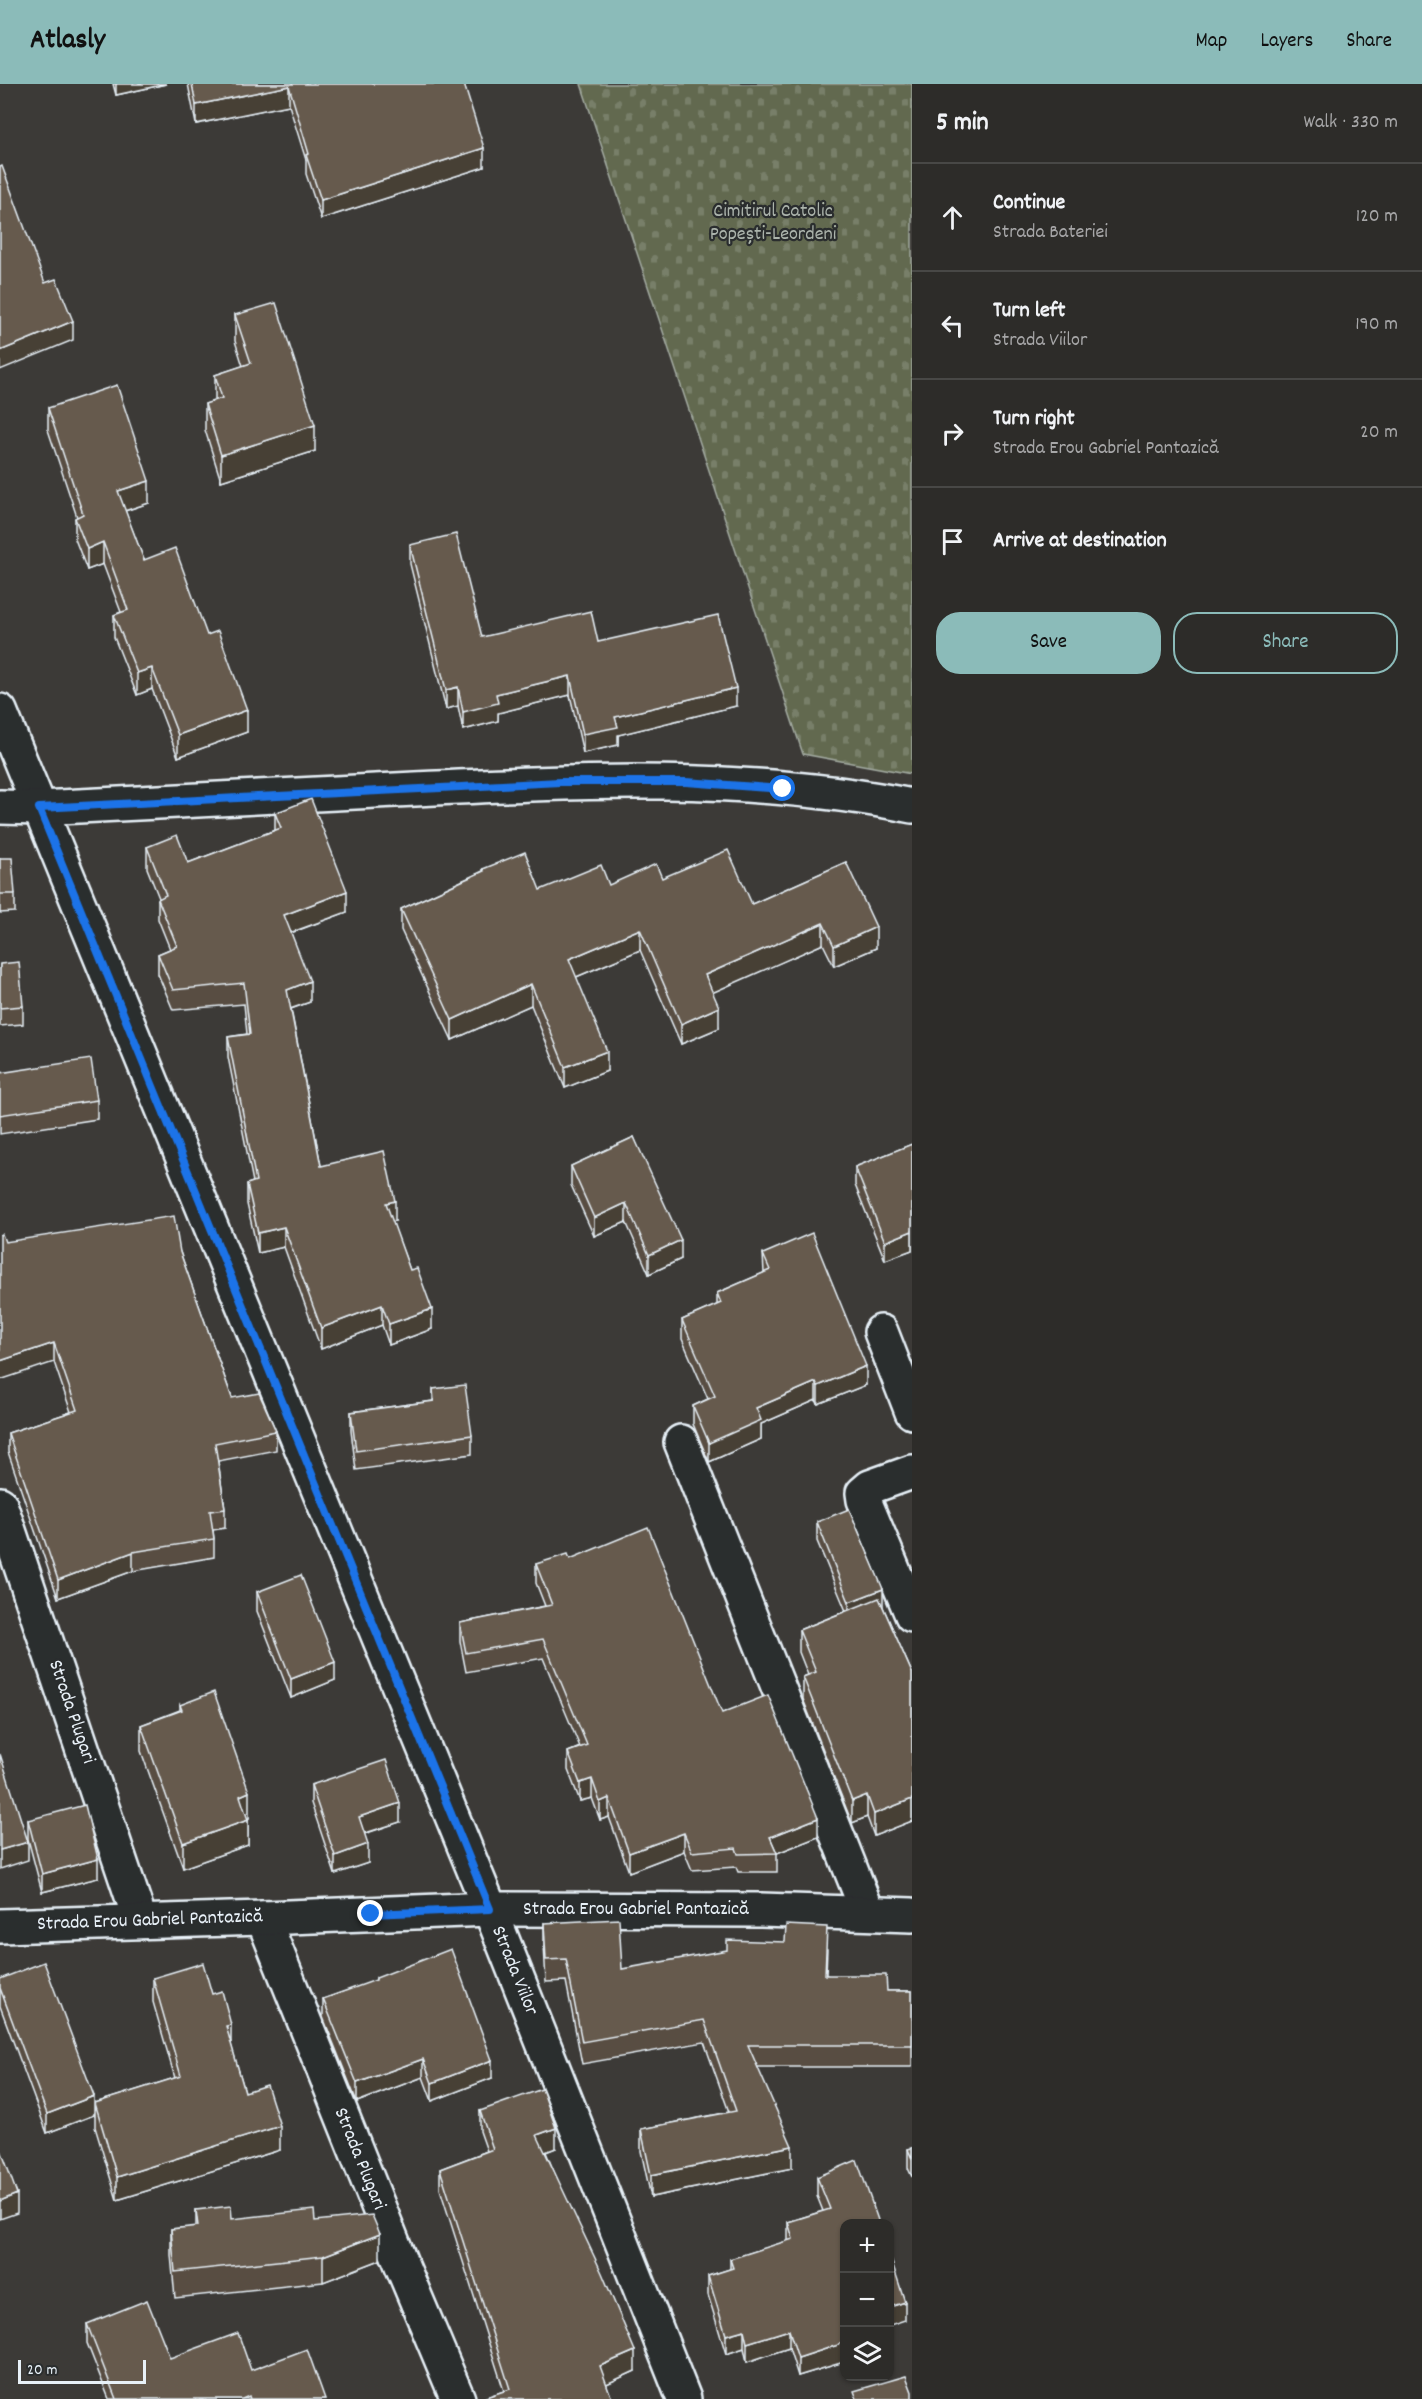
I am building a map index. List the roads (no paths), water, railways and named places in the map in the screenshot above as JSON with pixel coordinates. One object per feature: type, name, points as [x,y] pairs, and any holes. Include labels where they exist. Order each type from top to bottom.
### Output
[{"type":"street","name":"Strada Viilor","points":[[0,711],[490,1909],[684,2399]]},
{"type":"street","points":[[0,807],[39,808],[560,782],[686,782],[761,787],[880,800],[912,806]]},
{"type":"street","points":[[881,1332],[912,1412]]},
{"type":"street","points":[[681,1443],[868,1913]]},
{"type":"street","points":[[912,1472],[870,1487],[863,1493],[912,1615]]},
{"type":"street","name":"Strada Plugari","points":[[0,1504],[140,1920]]},
{"type":"street","name":"Strada Erou Gabriel Pantazică","points":[[0,1926],[490,1909],[868,1913],[911,1916]]},
{"type":"street","name":"Strada Plugari","points":[[263,1918],[458,2399]]},
{"type":"park label","name":"Cimitirul Catolic Popești-Leordeni","points":[[773,224]]}]
